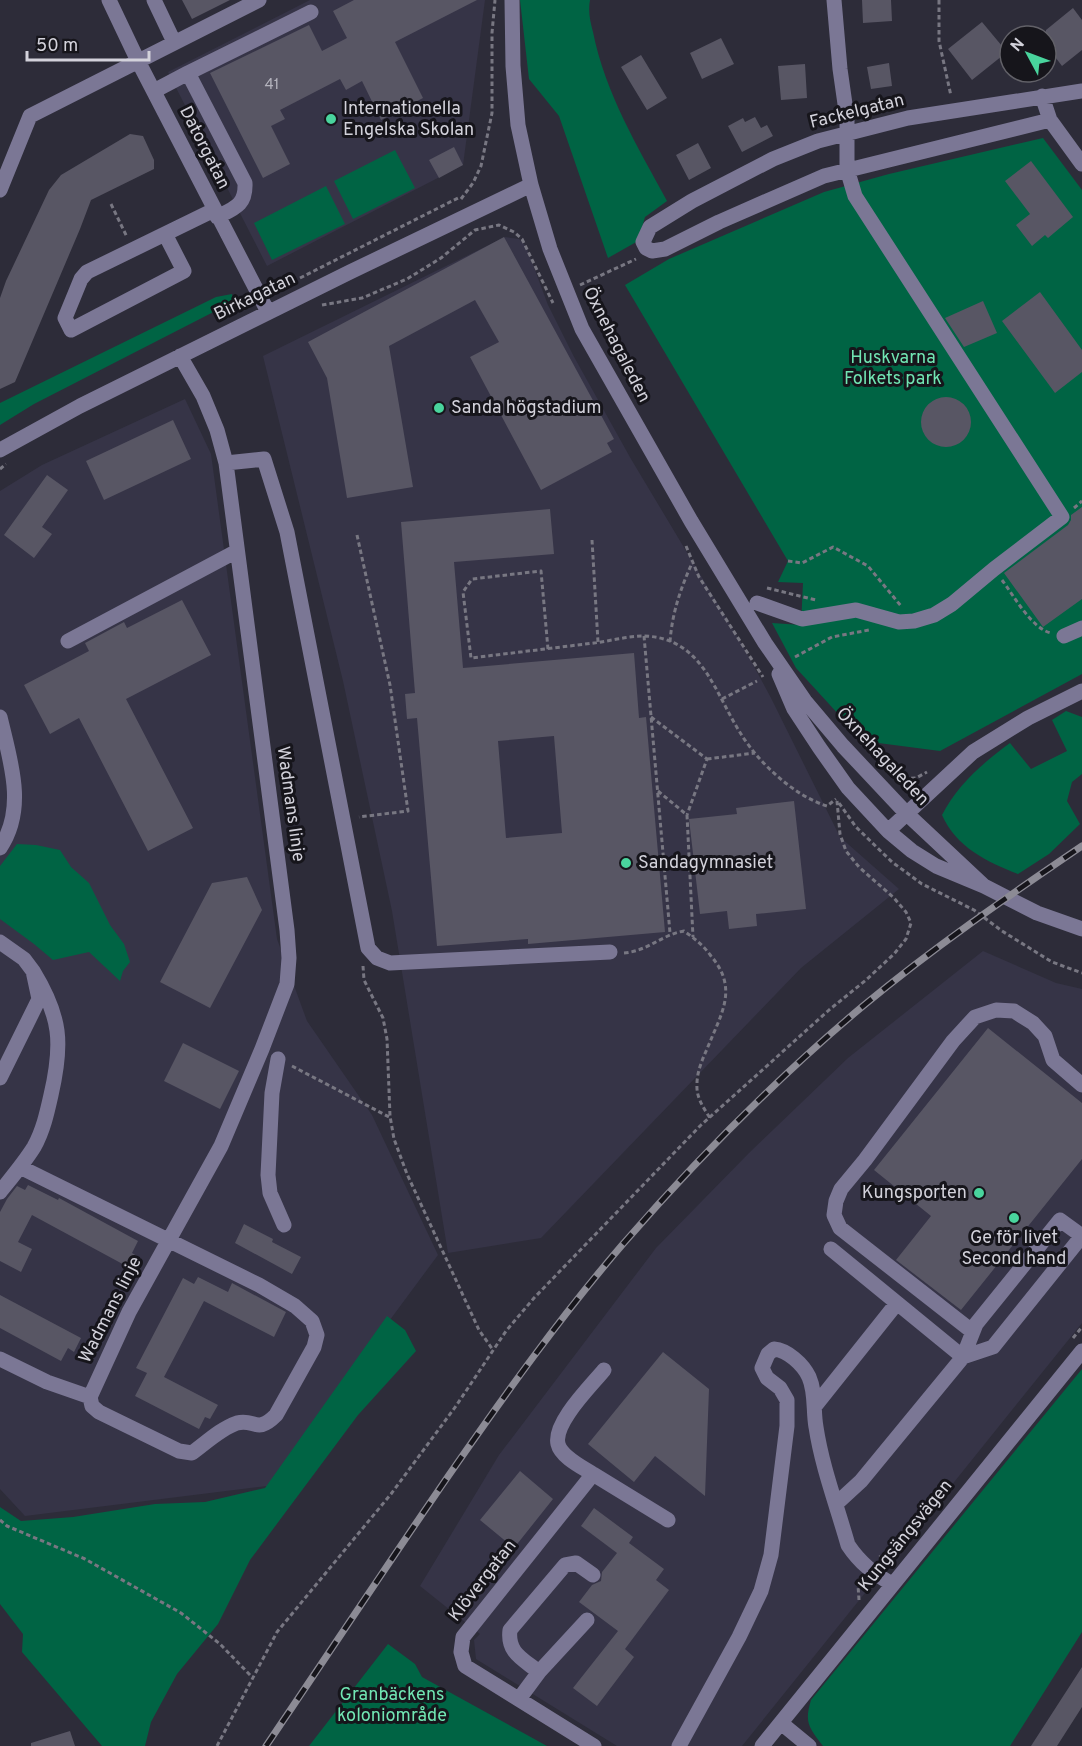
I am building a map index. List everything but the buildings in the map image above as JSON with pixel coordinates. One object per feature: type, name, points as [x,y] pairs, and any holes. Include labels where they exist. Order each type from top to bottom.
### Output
[{"type":"street","name":"Datorgatan","points":[[109,0],[138,61],[268,312]]},
{"type":"street","points":[[154,0],[174,42]]},
{"type":"street","points":[[0,190],[30,116],[260,0]]},
{"type":"street","name":"Öxnehagaleden","points":[[512,0],[513,66],[519,125],[531,185],[539,216],[582,329],[691,521],[765,643],[805,701],[843,746],[906,813],[984,886]]},
{"type":"street","points":[[757,603],[802,619],[856,610],[899,622],[914,621],[934,615],[952,604],[1062,517],[874,229],[855,196],[847,169],[847,118],[834,0]]},
{"type":"street","points":[[154,91],[311,12]]},
{"type":"street","points":[[165,234],[184,271],[71,330],[65,318],[81,279],[87,272],[165,234],[238,206],[246,195],[245,183],[188,73]]},
{"type":"street","name":"Fackelgatan","points":[[646,248],[645,234],[650,226],[658,221],[773,159],[819,141],[908,118],[1082,91]]},
{"type":"street","points":[[1042,96],[1050,120],[1082,164]]},
{"type":"street","points":[[646,248],[652,251],[665,249],[799,185],[847,169],[1050,120]]},
{"type":"street","name":"Birkagatan","points":[[0,450],[80,406],[268,312],[531,185]]},
{"type":"street","name":"Wadmans linje","points":[[90,1397],[129,1312],[221,1146],[287,984],[289,958],[286,918],[226,463],[217,430],[203,396],[180,356]]},
{"type":"street","points":[[226,463],[264,459],[287,532],[368,948],[377,958],[390,963],[610,952]]},
{"type":"street","points":[[68,641],[237,551]]},
{"type":"street","points":[[1064,636],[1082,627]]},
{"type":"street","name":"Öxnehagaleden","points":[[765,643],[794,709],[848,788],[888,831],[912,851],[936,866],[984,886],[1037,913],[1082,929]]},
{"type":"street","points":[[888,831],[973,752],[1028,717],[1082,691]]},
{"type":"street","points":[[0,717],[14,782],[15,809],[8,837],[0,848]]},
{"type":"street","points":[[0,942],[24,959],[33,971],[48,995],[59,1036],[58,1067],[46,1119],[35,1146],[0,1192]]},
{"type":"street","points":[[0,1078],[39,999],[33,971]]},
{"type":"street","points":[[973,1332],[840,1228],[834,1215],[841,1189],[953,1041],[975,1017],[996,1010],[1014,1011],[1033,1023],[1045,1036],[1053,1060],[1082,1085]]},
{"type":"street","points":[[262,1049],[284,1062],[272,1093],[268,1175],[270,1193],[284,1225]]},
{"type":"street","points":[[0,1359],[47,1382],[90,1397],[92,1406],[99,1412],[179,1451],[192,1453],[227,1428],[240,1422],[257,1426],[267,1424],[276,1415],[314,1347],[316,1335],[312,1321],[295,1306],[259,1285],[20,1167]]},
{"type":"street","points":[[836,1504],[861,1481],[963,1357],[976,1324],[1060,1220],[1082,1236],[993,1347],[963,1357]]},
{"type":"street","points":[[831,1249],[963,1357]]},
{"type":"street","points":[[814,1406],[897,1303]]},
{"type":"street","points":[[679,1746],[739,1636],[761,1591],[768,1568],[787,1426],[787,1400],[784,1393],[767,1378],[762,1368],[768,1354],[774,1349],[782,1350],[792,1357],[808,1375],[815,1426],[848,1545],[857,1560],[874,1574],[892,1584]]},
{"type":"street","name":"Kungsängsvägen","points":[[762,1746],[1082,1351]]},
{"type":"street","points":[[604,1370],[566,1418],[558,1432],[558,1445],[565,1455],[668,1520]]},
{"type":"street","name":"Klövergatan","points":[[593,1474],[463,1638],[461,1652],[465,1666],[594,1746]]},
{"type":"street","points":[[539,1672],[513,1651],[509,1643],[510,1630],[565,1565],[576,1563],[593,1575]]},
{"type":"street","points":[[519,1700],[539,1672],[587,1620]]},
{"type":"street","points":[[781,1723],[809,1746]]},
{"type":"path","points":[[475,230],[460,197],[473,183],[481,166],[492,113],[492,33],[495,0]]},
{"type":"path","points":[[939,0],[939,41],[951,89],[951,99]]},
{"type":"path","points":[[111,204],[132,250]]},
{"type":"path","points":[[318,306],[362,298],[407,279],[441,258],[475,230],[499,225],[507,228]]},
{"type":"path","points":[[551,298],[631,261],[642,255],[646,248]]},
{"type":"path","points":[[343,819],[408,811],[390,685],[357,534]]},
{"type":"path","points":[[592,540],[598,642]]},
{"type":"path","points":[[788,561],[802,563],[833,548],[868,566],[914,621]]},
{"type":"path","points":[[670,642],[671,624],[680,589],[693,561]]},
{"type":"path","points":[[994,569],[1042,632],[1064,636]]},
{"type":"path","points":[[548,649],[541,571],[472,579],[463,592],[471,658],[548,649],[644,636],[670,642],[688,650],[700,662],[754,753],[786,782],[814,802],[826,806],[848,788]]},
{"type":"path","points":[[767,588],[823,602]]},
{"type":"path","points":[[795,657],[832,637],[874,629]]},
{"type":"path","points":[[644,636],[670,933]]},
{"type":"path","points":[[722,699],[757,681]]},
{"type":"path","points":[[651,717],[708,759],[754,753]]},
{"type":"path","points":[[693,937],[687,815],[708,759]]},
{"type":"path","points":[[891,777],[902,780],[915,778],[930,770]]},
{"type":"path","points":[[658,791],[687,815]]},
{"type":"path","points":[[217,1746],[277,1632],[391,1494],[437,1432],[506,1331],[534,1298],[658,1168],[829,1010],[866,981],[906,939],[911,923],[906,912],[894,898],[859,867],[846,851],[840,834],[837,799]]},
{"type":"path","points":[[610,952],[626,953],[642,950],[670,933],[684,931],[699,941],[720,965],[726,980],[727,994],[723,1010],[701,1063],[697,1084],[699,1100],[710,1118]]},
{"type":"path","points":[[368,948],[363,968],[364,980],[383,1018],[387,1039],[394,1139],[407,1174],[478,1330],[493,1350]]},
{"type":"path","points":[[284,1062],[391,1118]]},
{"type":"path","points":[[0,1520],[7,1526],[85,1559],[181,1612],[220,1644],[252,1677]]},
{"type":"shaded area","name":"Internationella Engelska Skolan","points":[[310,0],[485,0],[463,165],[267,266],[168,72]]},
{"type":"shaded area","name":"Sandagymnasiet","points":[[505,237],[519,239],[526,246],[548,305],[573,355],[631,459],[743,646],[840,837],[899,889],[801,968],[541,1238],[448,1253],[392,911],[343,681],[263,356]]},
{"type":"shaded area","points":[[185,399],[211,454],[277,939],[307,1021],[372,1115],[438,1255],[267,1486],[25,1516],[0,1489],[0,491],[42,465]]},
{"type":"shaded area","points":[[983,951],[1056,983],[1082,989],[1082,1323],[742,1746],[617,1746],[476,1659],[474,1640],[480,1634],[420,1586],[499,1455],[656,1248],[749,1153],[848,1058]]},
{"type":"green space","points":[[520,0],[590,0],[589,12],[598,55],[614,98],[667,201],[645,217],[638,241],[608,258],[559,116],[529,79]]},
{"type":"green space","name":"Huskvarna Folkets park","points":[[1043,138],[1082,190],[1082,674],[940,751],[863,741],[796,668],[772,623],[801,625],[803,583],[778,582],[788,561],[625,285],[669,259],[824,192],[889,174]]},
{"type":"green space","points":[[395,150],[415,188],[353,219],[334,181]]},
{"type":"green space","points":[[326,186],[345,224],[272,260],[254,223]]},
{"type":"green space","points":[[232,294],[233,302],[34,404],[0,425],[0,403],[216,297]]},
{"type":"green space","points":[[1066,711],[1082,717],[1082,774],[1072,782],[1067,801],[1080,824],[1049,854],[1018,874],[995,864],[964,845],[955,836],[942,815],[956,793],[972,775],[1010,743],[1031,769],[1067,751],[1052,720]]},
{"type":"green space","points":[[17,844],[60,850],[71,867],[89,883],[110,925],[124,944],[130,962],[123,971],[120,981],[89,952],[53,960],[0,919],[0,866]]},
{"type":"green space","points":[[387,1316],[405,1330],[416,1351],[358,1415],[250,1560],[218,1624],[177,1674],[151,1722],[145,1746],[102,1746],[22,1652],[23,1634],[0,1604],[0,1507],[21,1521],[73,1517],[155,1504],[205,1502],[265,1488]]},
{"type":"green space","points":[[1082,1369],[1082,1632],[1010,1746],[823,1746],[809,1724],[808,1714],[811,1700]]},
{"type":"green space","name":"Granbäckens koloniområde","points":[[388,1644],[415,1664],[422,1677],[547,1746],[309,1746]]},
{"type":"railway","points":[[266,1746],[512,1386],[577,1300],[651,1212],[709,1150],[831,1033],[943,943],[1082,846]]},
{"type":"place","name":"Internationella Engelska Skolan","points":[[331,119]]},
{"type":"place","name":"Sanda högstadium","points":[[439,408]]},
{"type":"place","name":"Sandagymnasiet","points":[[626,863]]},
{"type":"place","name":"Kungsporten","points":[[979,1193]]},
{"type":"place","name":"Ge för livet Second hand","points":[[1014,1218]]}]
